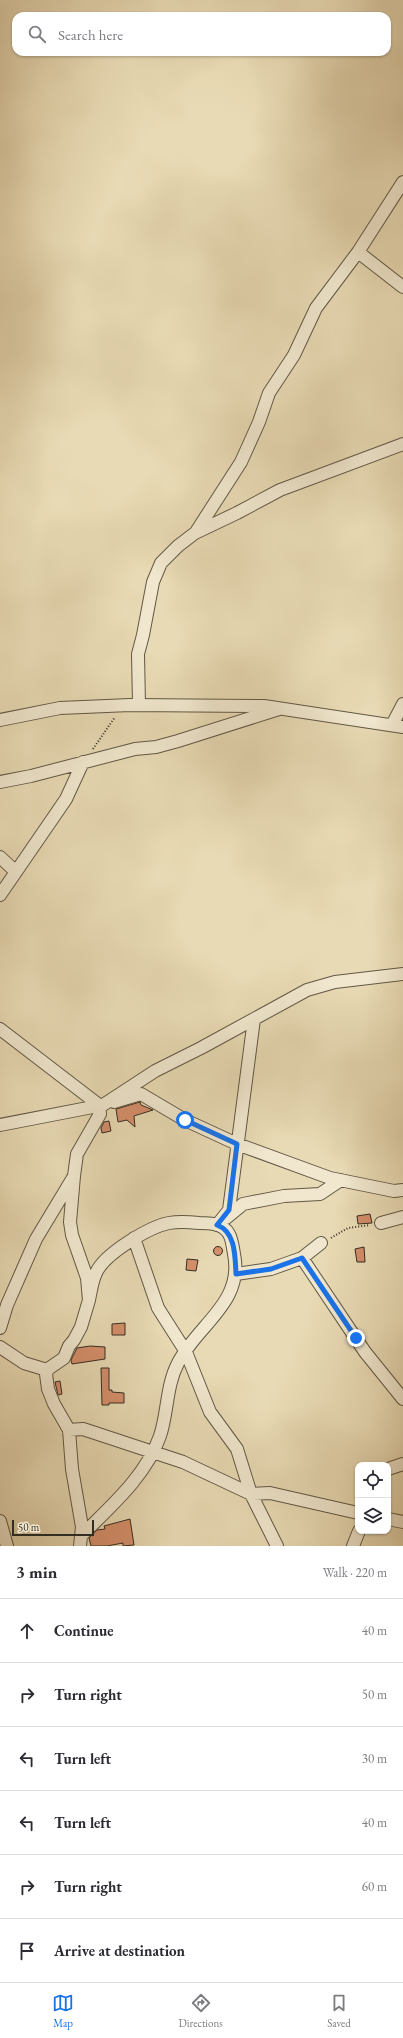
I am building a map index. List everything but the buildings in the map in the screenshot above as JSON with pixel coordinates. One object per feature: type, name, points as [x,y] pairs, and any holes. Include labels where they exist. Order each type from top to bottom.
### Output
[{"type":"street","points":[[195,533],[241,462],[259,422],[269,393],[294,354],[316,308],[358,252],[403,182]]},
{"type":"street","points":[[358,252],[403,286]]},
{"type":"street","points":[[139,705],[138,654],[153,582],[162,563],[178,546],[195,533],[280,490],[403,444]]},
{"type":"street","points":[[0,720],[60,708],[123,705],[264,706],[397,726],[403,704]]},
{"type":"street","points":[[0,782],[178,741],[283,708]]},
{"type":"street","points":[[0,895],[66,799],[86,761]]},
{"type":"street","points":[[0,857],[16,872]]},
{"type":"street","points":[[101,1105],[155,1070],[307,990],[335,982],[403,974]]},
{"type":"street","points":[[217,1225],[229,1210],[254,1019]]},
{"type":"street","points":[[0,1029],[101,1105]]},
{"type":"street","points":[[0,1125],[101,1105],[141,1094],[185,1120],[237,1144],[330,1178],[400,1193]]},
{"type":"street","points":[[89,1300],[87,1278],[72,1236],[70,1222],[77,1154],[100,1114],[101,1105]]},
{"type":"street","points":[[0,1328],[5,1294],[74,1176]]},
{"type":"street","points":[[217,1225],[243,1204],[284,1196],[320,1194],[341,1180]]},
{"type":"street","points":[[381,1223],[403,1217]]},
{"type":"street","points":[[47,1370],[66,1355],[69,1346],[81,1327],[96,1272],[115,1252],[134,1238],[155,1226],[170,1223],[212,1223],[224,1227],[229,1234],[235,1258],[236,1274],[234,1286],[223,1306],[179,1361],[172,1375],[160,1435],[153,1452],[129,1487],[81,1541]]},
{"type":"street","points":[[134,1238],[158,1308],[186,1352],[210,1412],[237,1450],[251,1494],[277,1546]]},
{"type":"street","points":[[236,1274],[271,1269],[302,1258],[321,1243]]},
{"type":"street","points":[[302,1258],[365,1352],[403,1399]]},
{"type":"street","points":[[0,1346],[24,1363],[47,1370]]},
{"type":"street","points":[[47,1370],[48,1389],[54,1404],[69,1430],[72,1469],[81,1541]]},
{"type":"street","points":[[69,1430],[84,1428],[183,1462],[251,1494],[270,1493],[355,1513]]},
{"type":"street","points":[[391,1468],[403,1464]]},
{"type":"street","points":[[0,1520],[7,1546]]},
{"type":"street","points":[[391,1520],[403,1522]]},
{"type":"street","points":[[352,1546],[358,1534]]},
{"type":"path","points":[[86,761],[94,746],[123,705]]},
{"type":"path","points":[[321,1243],[348,1228],[381,1223]]},
{"type":"route","points":[[185,1120],[237,1144],[229,1210],[217,1225],[224,1227],[232,1241],[236,1274],[271,1269],[302,1258],[356,1338]]}]
